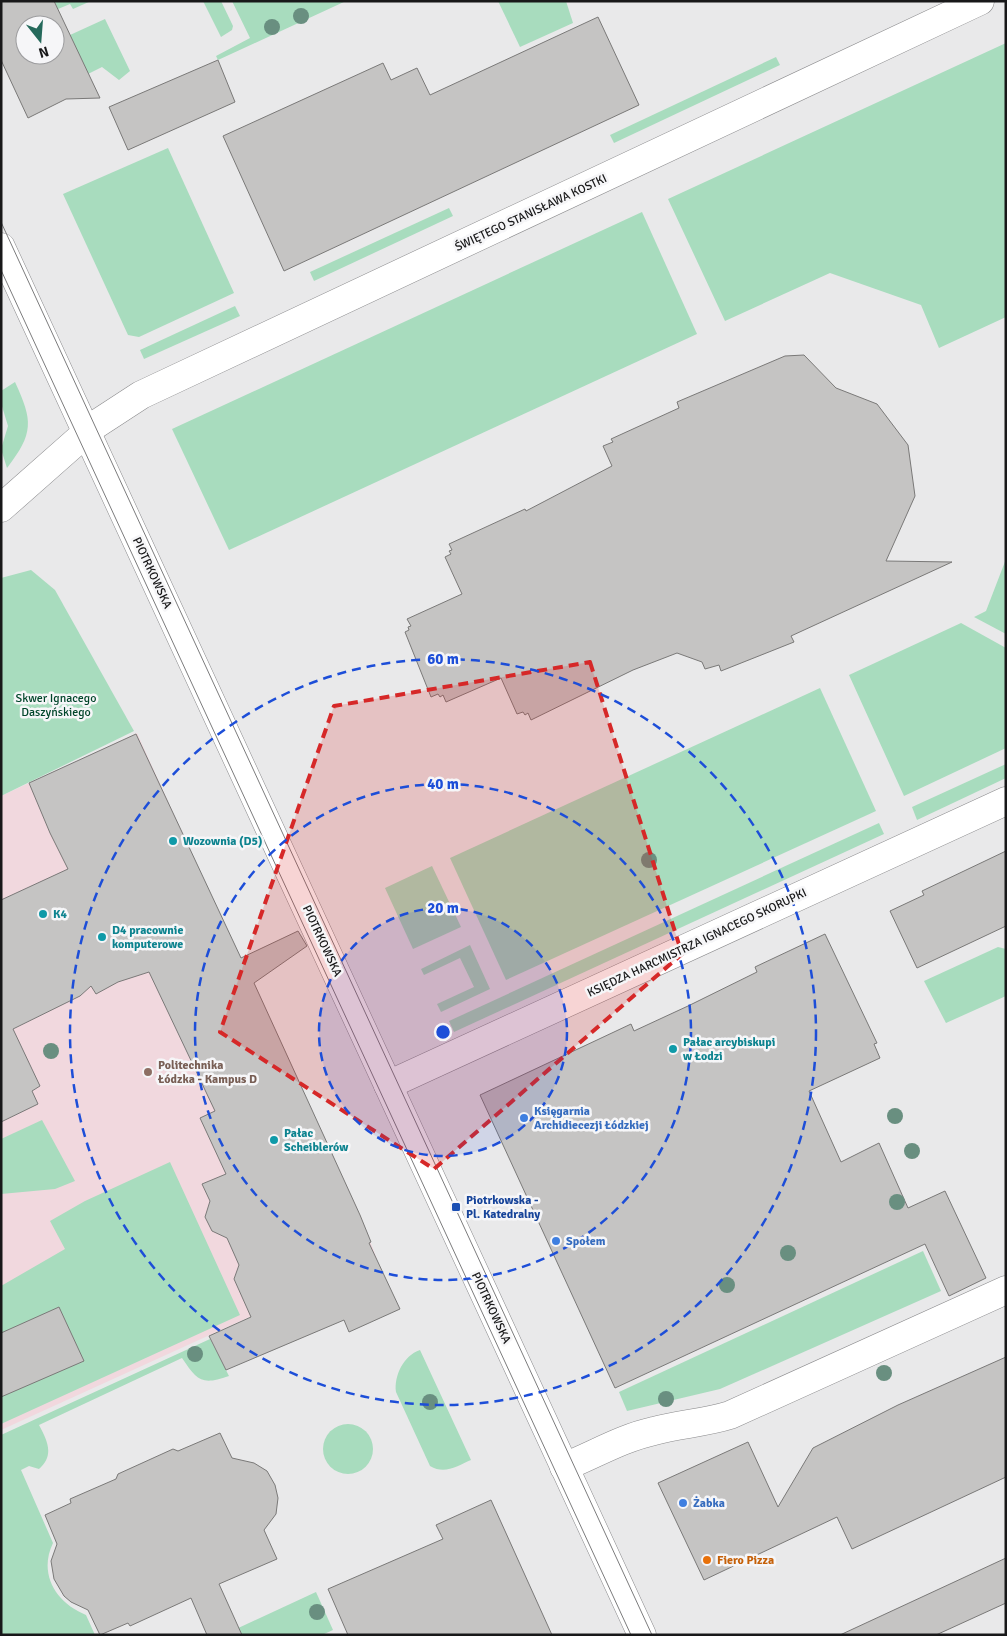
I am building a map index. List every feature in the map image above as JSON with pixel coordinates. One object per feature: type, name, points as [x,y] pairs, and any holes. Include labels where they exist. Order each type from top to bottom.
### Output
[{"type":"street","name":"ŚWIĘTEGO STANISŁAWA KOSTKI","points":[[1,508],[87,432],[141,395],[980,1]]},
{"type":"street","name":"PIOTRKOWSKA","points":[[1,246],[642,1635]]},
{"type":"street","name":"KSIĘDZA HARCMISTRZA IGNACEGO SKORUPKI","points":[[388,1086],[1006,801]]},
{"type":"street","points":[[564,1467],[633,1437],[730,1415],[1006,1290]]},
{"type":"highlighted area","points":[[590,662],[682,954],[434,1169],[220,1032],[334,706]]},
{"type":"shaded area","name":"Politechnika Łódzka - Kampus D","points":[[137,733],[239,958],[243,956],[255,982],[253,984],[360,1215],[377,1259],[1,1430],[1,796]]},
{"type":"green space","points":[[54,1],[91,1],[73,9],[70,4],[58,9]]},
{"type":"green space","points":[[203,1],[221,1],[233,26],[232,30],[221,37]]},
{"type":"green space","points":[[232,1],[346,1],[218,60],[216,56],[250,38]]},
{"type":"green space","points":[[498,1],[566,1],[573,23],[520,47]]},
{"type":"green space","points":[[105,19],[130,71],[119,80],[102,67],[88,74],[70,35]]},
{"type":"green space","points":[[1006,43],[1006,317],[939,348],[921,305],[830,273],[725,321],[668,199]]},
{"type":"green space","points":[[776,57],[780,65],[614,143],[610,135]]},
{"type":"green space","points":[[168,148],[234,293],[139,337],[128,335],[63,194]]},
{"type":"green space","points":[[449,208],[453,216],[314,281],[310,272]]},
{"type":"green space","points":[[642,212],[697,334],[229,550],[172,429]]},
{"type":"green space","points":[[235,306],[240,316],[144,359],[140,350]]},
{"type":"green space","points":[[15,382],[25,407],[28,426],[22,445],[7,468],[1,449],[8,426],[1,403],[1,391]]},
{"type":"green space","points":[[1006,559],[1006,634],[974,617],[986,611]]},
{"type":"green space","name":"Skwer Ignacego Daszyńskiego","points":[[31,570],[55,590],[134,731],[1,796],[1,578]]},
{"type":"green space","points":[[961,623],[1006,648],[1006,748],[904,796],[849,675]]},
{"type":"green space","points":[[820,688],[876,811],[506,980],[450,858]]},
{"type":"green space","points":[[1006,764],[1006,778],[917,820],[912,807]]},
{"type":"green space","points":[[879,823],[884,834],[454,1032],[449,1021]]},
{"type":"green space","points":[[432,866],[461,927],[413,949],[385,888]]},
{"type":"green space","points":[[470,945],[490,989],[441,1012],[437,1004],[474,987],[460,958],[424,975],[421,969]]},
{"type":"green space","points":[[998,947],[1006,949],[1006,996],[946,1023],[924,981]]},
{"type":"green space","points":[[42,1120],[75,1181],[55,1189],[1,1194],[1,1139]]},
{"type":"green space","points":[[170,1162],[240,1315],[1,1424],[1,1286],[65,1249],[50,1221],[85,1201]]},
{"type":"green space","points":[[923,1251],[941,1291],[720,1389],[627,1411],[619,1392]]},
{"type":"green space","points":[[210,1339],[229,1376],[212,1380],[201,1379],[192,1372],[182,1358],[39,1425],[47,1442],[47,1458],[39,1469],[29,1466],[21,1470],[53,1543],[49,1555],[49,1576],[58,1595],[75,1610],[86,1615],[95,1635],[1,1635],[1,1435]]},
{"type":"green space","points":[[420,1350],[471,1460],[451,1469],[441,1470],[430,1466],[396,1392],[398,1373],[401,1367],[409,1357]]},
{"type":"green space","points":[[348,1424],[357,1426],[368,1435],[373,1449],[371,1458],[362,1469],[348,1474],[339,1472],[328,1463],[323,1449],[325,1440],[334,1429]]},
{"type":"green space","points":[[316,1592],[333,1630],[322,1635],[237,1635],[234,1630]]},
{"type":"building","points":[[1,1],[54,1],[61,15],[15,15],[15,65],[65,65],[65,24],[100,98],[66,99],[28,118],[1,60]]},
{"type":"building","points":[[598,17],[639,105],[284,271],[223,136],[383,63],[391,80],[417,68],[430,95]]},
{"type":"building","points":[[218,60],[235,102],[128,150],[109,107]]},
{"type":"building","points":[[804,355],[836,388],[877,404],[908,445],[915,496],[886,561],[952,562],[791,636],[794,642],[721,671],[719,665],[705,669],[702,662],[677,653],[633,670],[531,720],[528,713],[525,715],[523,712],[517,714],[501,678],[446,702],[443,695],[440,697],[438,694],[431,697],[405,632],[411,626],[407,619],[462,594],[445,557],[451,554],[449,551],[452,550],[449,544],[525,509],[526,511],[612,466],[603,446],[613,442],[611,439],[679,408],[677,402],[785,356]]},
{"type":"building","points":[[136,734],[241,958],[298,931],[307,946],[254,983],[360,1215],[371,1242],[369,1243],[400,1309],[349,1332],[344,1320],[226,1370],[209,1336],[251,1317],[234,1279],[239,1265],[227,1238],[212,1231],[205,1217],[210,1201],[202,1184],[226,1174],[200,1118],[215,1111],[149,972],[118,982],[96,994],[91,986],[80,996],[13,1029],[40,1086],[32,1091],[38,1104],[1,1122],[1,900],[68,869],[50,833],[29,783]]},
{"type":"building","points":[[1006,851],[1006,926],[917,968],[890,911],[924,895],[922,891]]},
{"type":"building","points":[[825,934],[877,1043],[874,1044],[880,1058],[809,1091],[841,1162],[879,1143],[908,1208],[945,1191],[986,1278],[949,1296],[925,1244],[615,1388],[480,1095],[631,1024],[634,1031],[688,1006],[757,972],[755,967]]},
{"type":"building","points":[[59,1307],[84,1361],[1,1397],[1,1333]]},
{"type":"building","points":[[1006,1357],[1006,1477],[852,1549],[837,1517],[704,1580],[658,1483],[748,1442],[778,1507],[813,1448],[898,1405]]},
{"type":"building","points":[[220,1433],[232,1458],[254,1463],[267,1471],[275,1485],[278,1498],[276,1514],[264,1530],[277,1559],[219,1584],[242,1635],[207,1635],[191,1598],[130,1626],[128,1623],[100,1635],[88,1610],[71,1602],[64,1596],[54,1579],[51,1561],[57,1544],[45,1515],[71,1503],[70,1499],[116,1479],[118,1474],[173,1449],[178,1451]]},
{"type":"building","points":[[491,1500],[552,1635],[348,1635],[328,1589],[443,1539],[436,1525]]},
{"type":"building","points":[[1006,1558],[1006,1603],[936,1635],[840,1635]]},
{"type":"tram line","points":[[1,222],[652,1635]]},
{"type":"tram line","points":[[1,270],[631,1635]]},
{"type":"place","name":"Wozownia (D5)","points":[[173,841]]},
{"type":"place","name":"K4","points":[[43,914]]},
{"type":"place","name":"D4 pracownie komputerowe","points":[[102,937]]},
{"type":"place","name":"Pałac arcybiskupi w Łodzi","points":[[673,1049]]},
{"type":"place","name":"Politechnika Łódzka - Kampus D","points":[[148,1072]]},
{"type":"place","name":"Księgarnia Archidiecezji Łódzkiej","points":[[524,1118]]},
{"type":"place","name":"Pałac Scheiblerów","points":[[274,1140]]},
{"type":"place","name":"Piotrkowska - Pl. Katedralny","points":[[456,1207]]},
{"type":"place","name":"Społem","points":[[556,1241]]},
{"type":"place","name":"Żabka","points":[[683,1503]]},
{"type":"place","name":"Fiero Pizza","points":[[707,1560]]}]
